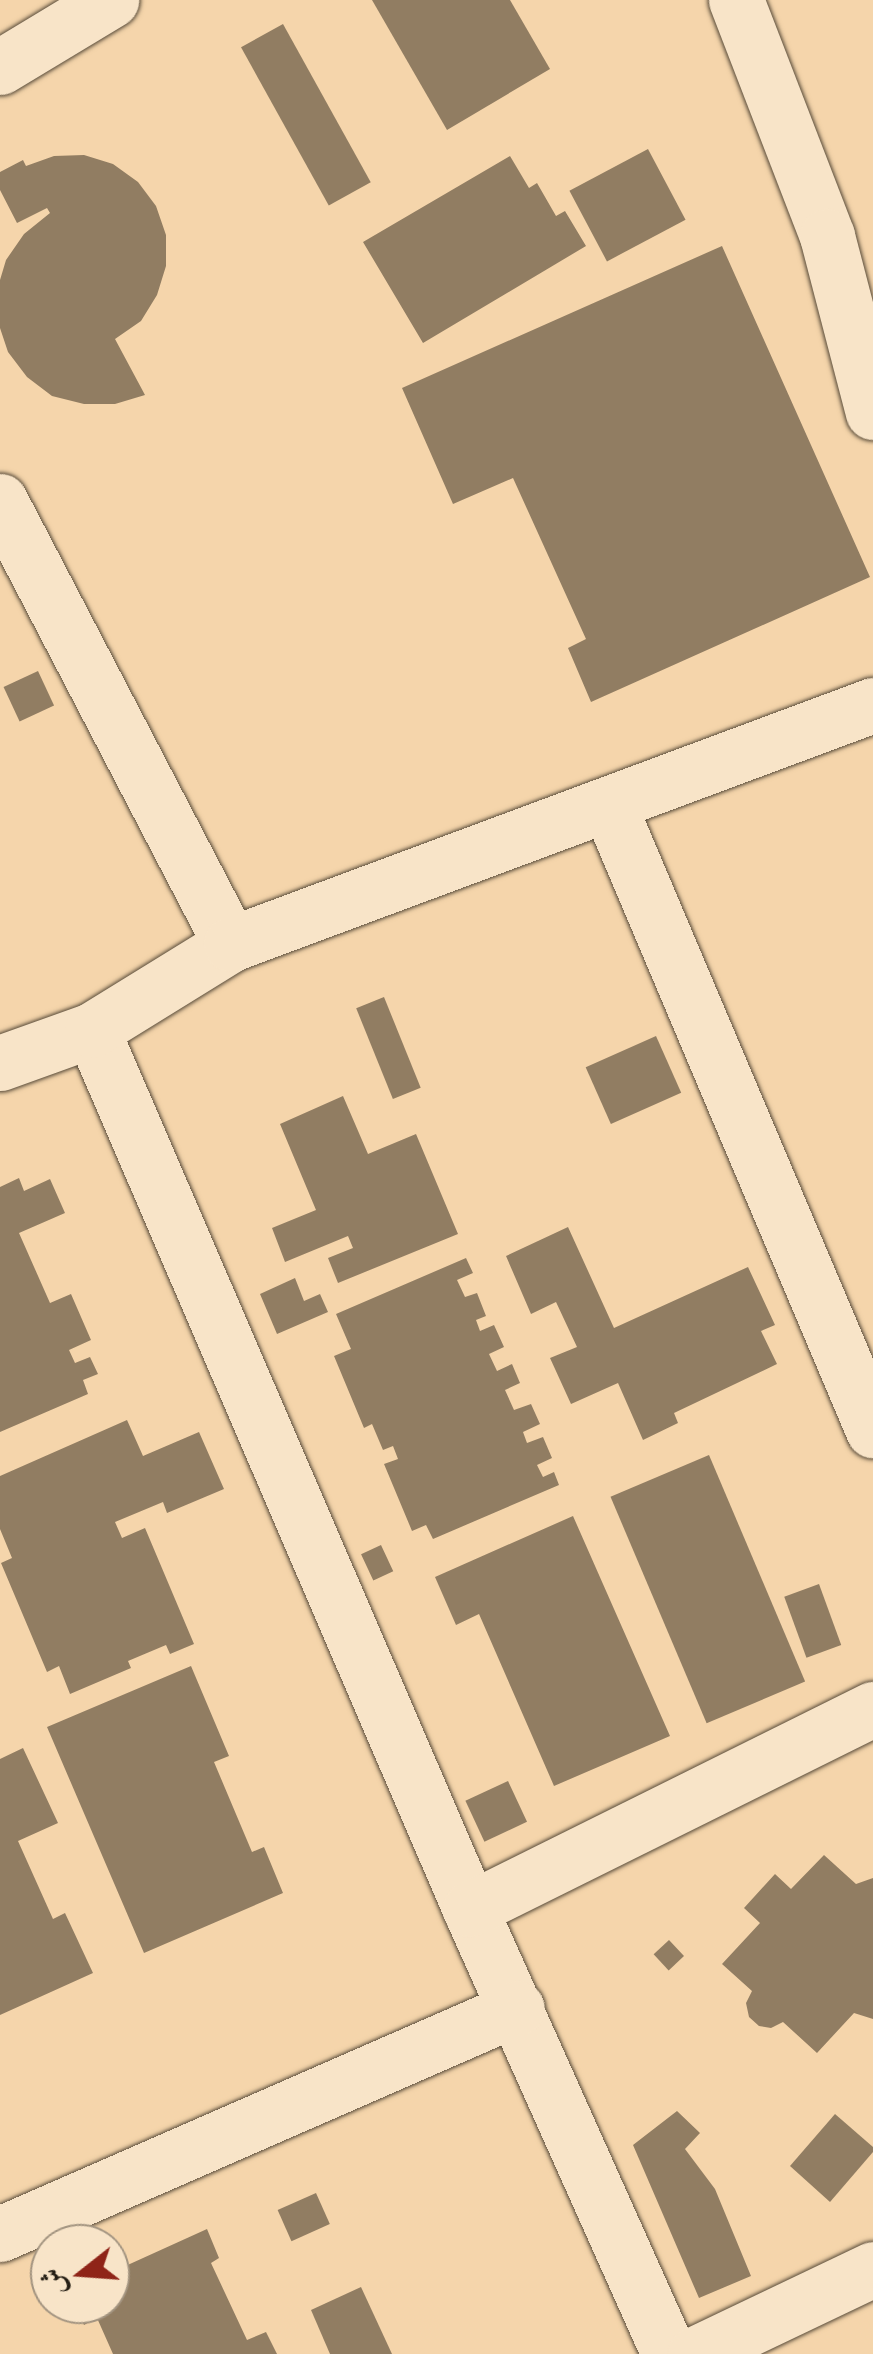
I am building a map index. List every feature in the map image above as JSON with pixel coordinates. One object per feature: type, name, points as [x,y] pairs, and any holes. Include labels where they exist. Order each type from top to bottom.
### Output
[{"type":"street","points":[[0,67],[111,0]]},
{"type":"street","points":[[736,0],[827,236],[873,412]]},
{"type":"street","points":[[0,502],[231,944]]},
{"type":"street","points":[[0,1063],[92,1030],[231,944],[873,705]]},
{"type":"street","points":[[609,806],[873,1430]]},
{"type":"street","points":[[92,1030],[470,1909],[669,2354]]},
{"type":"street","points":[[470,1909],[873,1710]]},
{"type":"street","points":[[0,2234],[517,2008]]},
{"type":"street","points":[[695,2354],[873,2268]]},
{"type":"building","points":[[372,0],[510,0],[550,69],[447,130]]},
{"type":"building","points":[[283,24],[371,182],[329,206],[241,47]]},
{"type":"building","points":[[648,149],[686,220],[607,261],[569,191]]},
{"type":"building","points":[[84,155],[113,164],[138,182],[156,206],[166,235],[166,266],[157,295],[141,321],[115,339],[145,395],[115,404],[84,404],[52,396],[27,377],[8,352],[0,328],[0,280],[6,260],[24,234],[50,213],[47,208],[17,223],[0,190],[0,172],[23,160],[26,166],[54,156]]},
{"type":"building","points":[[510,156],[529,188],[537,183],[556,216],[565,211],[586,246],[423,343],[363,242]]},
{"type":"building","points":[[722,246],[870,577],[591,702],[568,648],[586,639],[513,478],[453,504],[402,388]]},
{"type":"building","points":[[38,671],[54,705],[20,721],[4,687]]},
{"type":"building","points":[[384,997],[421,1088],[393,1099],[356,1008]]},
{"type":"building","points":[[656,1036],[681,1093],[611,1124],[586,1067]]},
{"type":"building","points":[[343,1096],[368,1154],[416,1134],[458,1234],[338,1283],[328,1258],[353,1248],[348,1236],[285,1262],[272,1228],[316,1210],[280,1124]]},
{"type":"building","points":[[19,1178],[24,1191],[50,1179],[65,1213],[19,1233],[50,1303],[71,1294],[91,1340],[69,1350],[75,1363],[90,1357],[98,1374],[83,1380],[88,1394],[0,1432],[0,1187]]},
{"type":"building","points":[[568,1227],[614,1328],[748,1267],[775,1325],[761,1331],[777,1364],[674,1413],[678,1423],[643,1440],[618,1383],[571,1404],[550,1358],[577,1347],[556,1302],[531,1314],[506,1256]]},
{"type":"building","points":[[466,1258],[473,1273],[457,1280],[465,1297],[477,1293],[486,1316],[476,1320],[480,1331],[494,1325],[504,1347],[489,1354],[497,1371],[512,1364],[520,1383],[505,1390],[514,1410],[531,1404],[540,1424],[523,1432],[527,1443],[543,1437],[552,1458],[537,1465],[543,1477],[554,1472],[559,1485],[433,1539],[426,1525],[412,1531],[384,1464],[398,1459],[393,1446],[383,1450],[372,1424],[364,1428],[334,1356],[351,1349],[336,1314]]},
{"type":"building","points":[[295,1278],[304,1301],[320,1294],[328,1312],[277,1334],[260,1294]]},
{"type":"building","points":[[127,1420],[143,1456],[199,1432],[224,1489],[167,1513],[163,1502],[115,1522],[122,1538],[145,1528],[194,1644],[170,1654],[166,1645],[128,1661],[131,1668],[70,1694],[59,1666],[47,1672],[1,1563],[12,1558],[0,1529],[0,1476]]},
{"type":"building","points":[[709,1455],[805,1681],[707,1723],[611,1497]]},
{"type":"building","points":[[573,1516],[670,1736],[554,1786],[479,1614],[456,1625],[435,1577]]},
{"type":"building","points":[[381,1545],[393,1571],[373,1581],[361,1554]]},
{"type":"building","points":[[819,1584],[841,1645],[806,1658],[784,1597]]},
{"type":"building","points":[[191,1666],[229,1756],[214,1762],[252,1852],[264,1847],[283,1893],[144,1953],[47,1727]]},
{"type":"building","points":[[23,1748],[58,1823],[18,1841],[53,1919],[65,1913],[93,1973],[0,2015],[0,1759]]},
{"type":"building","points":[[508,1781],[527,1822],[484,1842],[465,1801]]},
{"type":"building","points":[[824,1855],[856,1884],[873,1878],[873,2019],[854,2013],[817,2053],[783,2022],[771,2028],[759,2026],[749,2017],[746,2003],[752,1991],[722,1964],[760,1923],[744,1908],[775,1874],[791,1889]]},
{"type":"building","points":[[669,1940],[684,1956],[669,1970],[654,1954]]},
{"type":"building","points":[[677,2111],[700,2133],[685,2149],[715,2189],[751,2276],[699,2298],[633,2145]]},
{"type":"building","points":[[835,2114],[873,2147],[873,2152],[830,2202],[790,2166]]},
{"type":"building","points":[[316,2193],[330,2224],[291,2241],[278,2210]]},
{"type":"building","points":[[207,2229],[219,2258],[211,2263],[247,2340],[266,2332],[277,2354],[113,2354],[100,2324],[130,2324],[130,2264]]},
{"type":"building","points":[[361,2287],[392,2354],[330,2354],[311,2310]]}]
